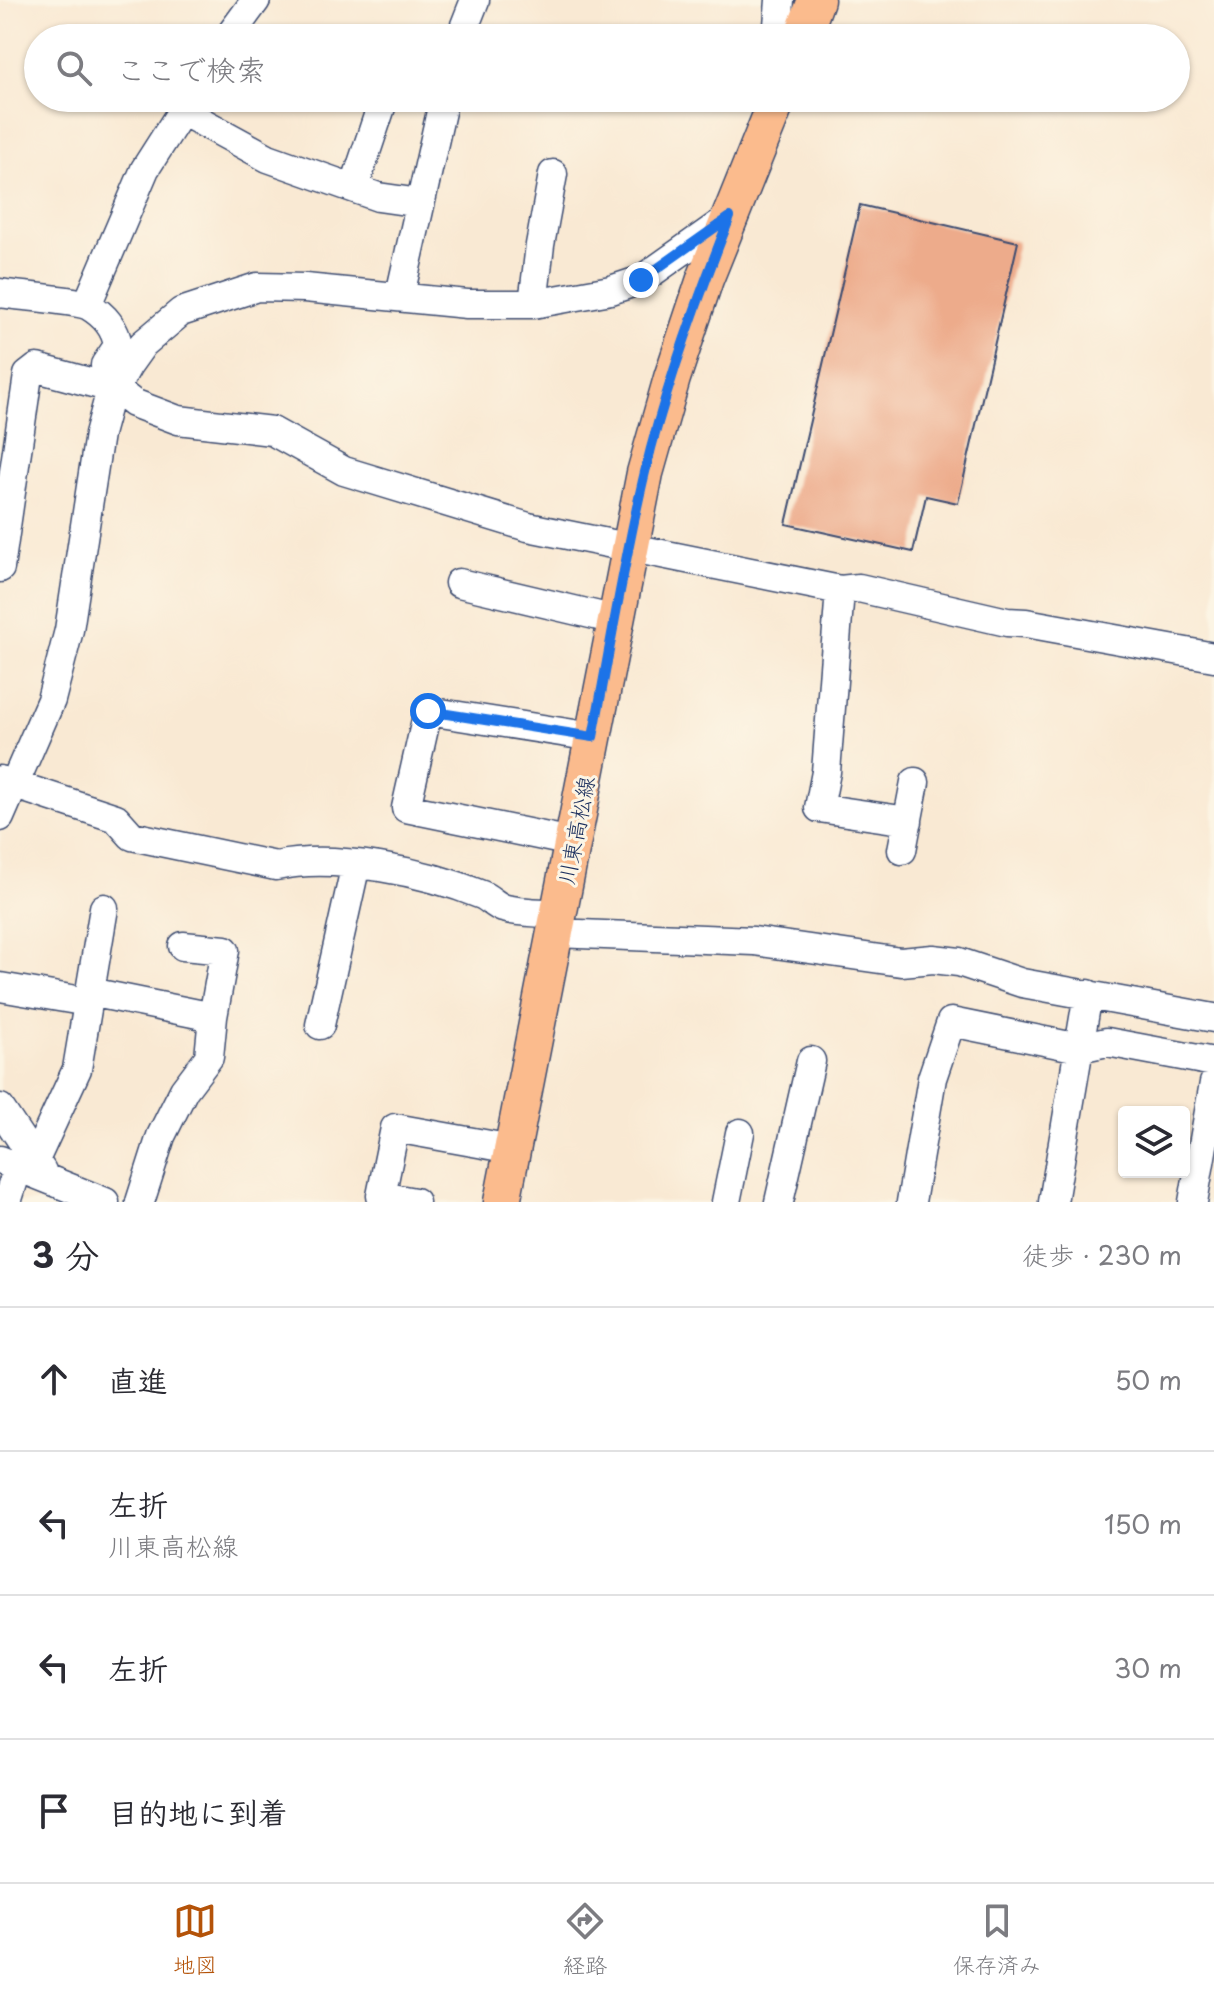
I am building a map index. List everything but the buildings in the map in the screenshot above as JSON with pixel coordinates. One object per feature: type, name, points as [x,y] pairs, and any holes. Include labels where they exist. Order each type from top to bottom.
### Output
[{"type":"main road","points":[[807,24],[816,0]]},
{"type":"main road","name":"川東高松線","points":[[502,1202],[645,473],[705,279],[772,112]]},
{"type":"street","points":[[238,24],[256,0]]},
{"type":"street","points":[[466,24],[475,0]]},
{"type":"street","points":[[778,24],[780,0]]},
{"type":"street","points":[[87,305],[145,169],[182,112]]},
{"type":"street","points":[[197,112],[268,158],[378,197],[420,203]]},
{"type":"street","points":[[354,188],[379,112]]},
{"type":"street","points":[[400,295],[441,112]]},
{"type":"street","points":[[533,304],[553,174]]},
{"type":"street","points":[[0,817],[7,782],[51,700],[55,686],[69,630],[99,434],[111,388],[143,344],[181,312],[257,287],[400,295],[467,304],[533,304],[611,290],[641,280],[730,217]]},
{"type":"street","points":[[0,293],[87,305],[111,325],[118,346],[105,365],[111,388]]},
{"type":"street","points":[[0,568],[28,375],[37,368],[111,388],[133,403],[178,420],[272,431],[344,471],[528,527],[840,590],[859,588],[1007,622],[1214,657]]},
{"type":"street","points":[[459,583],[616,620]]},
{"type":"street","points":[[840,590],[826,772],[819,808],[908,821]]},
{"type":"street","points":[[572,842],[406,808],[428,711],[593,737]]},
{"type":"street","points":[[7,782],[116,818],[132,836],[276,866],[297,861],[356,864],[427,877],[485,896],[502,908],[556,923],[754,941],[901,962],[933,959],[959,962],[1022,983],[1214,1018]]},
{"type":"street","points":[[902,850],[915,782]]},
{"type":"street","points":[[320,1025],[356,864]]},
{"type":"street","points":[[7,1202],[77,1069],[104,908]]},
{"type":"street","points":[[140,1202],[161,1136],[184,1090],[209,1057],[225,950],[183,946]]},
{"type":"street","points":[[0,987],[89,997],[213,1017]]},
{"type":"street","points":[[1053,1202],[1088,994]]},
{"type":"street","points":[[911,1202],[932,1078],[951,1022],[1079,1048],[1107,1042],[1214,1062]]},
{"type":"street","points":[[779,1202],[811,1061]]},
{"type":"street","points":[[1193,1202],[1214,1083]]},
{"type":"street","points":[[0,1108],[25,1166],[105,1202]]},
{"type":"street","points":[[415,1202],[381,1196],[395,1128],[512,1149]]},
{"type":"street","points":[[726,1202],[740,1133]]},
{"type":"route","points":[[428,711],[593,737],[645,473],[672,378],[705,279],[730,217],[641,280]]}]
